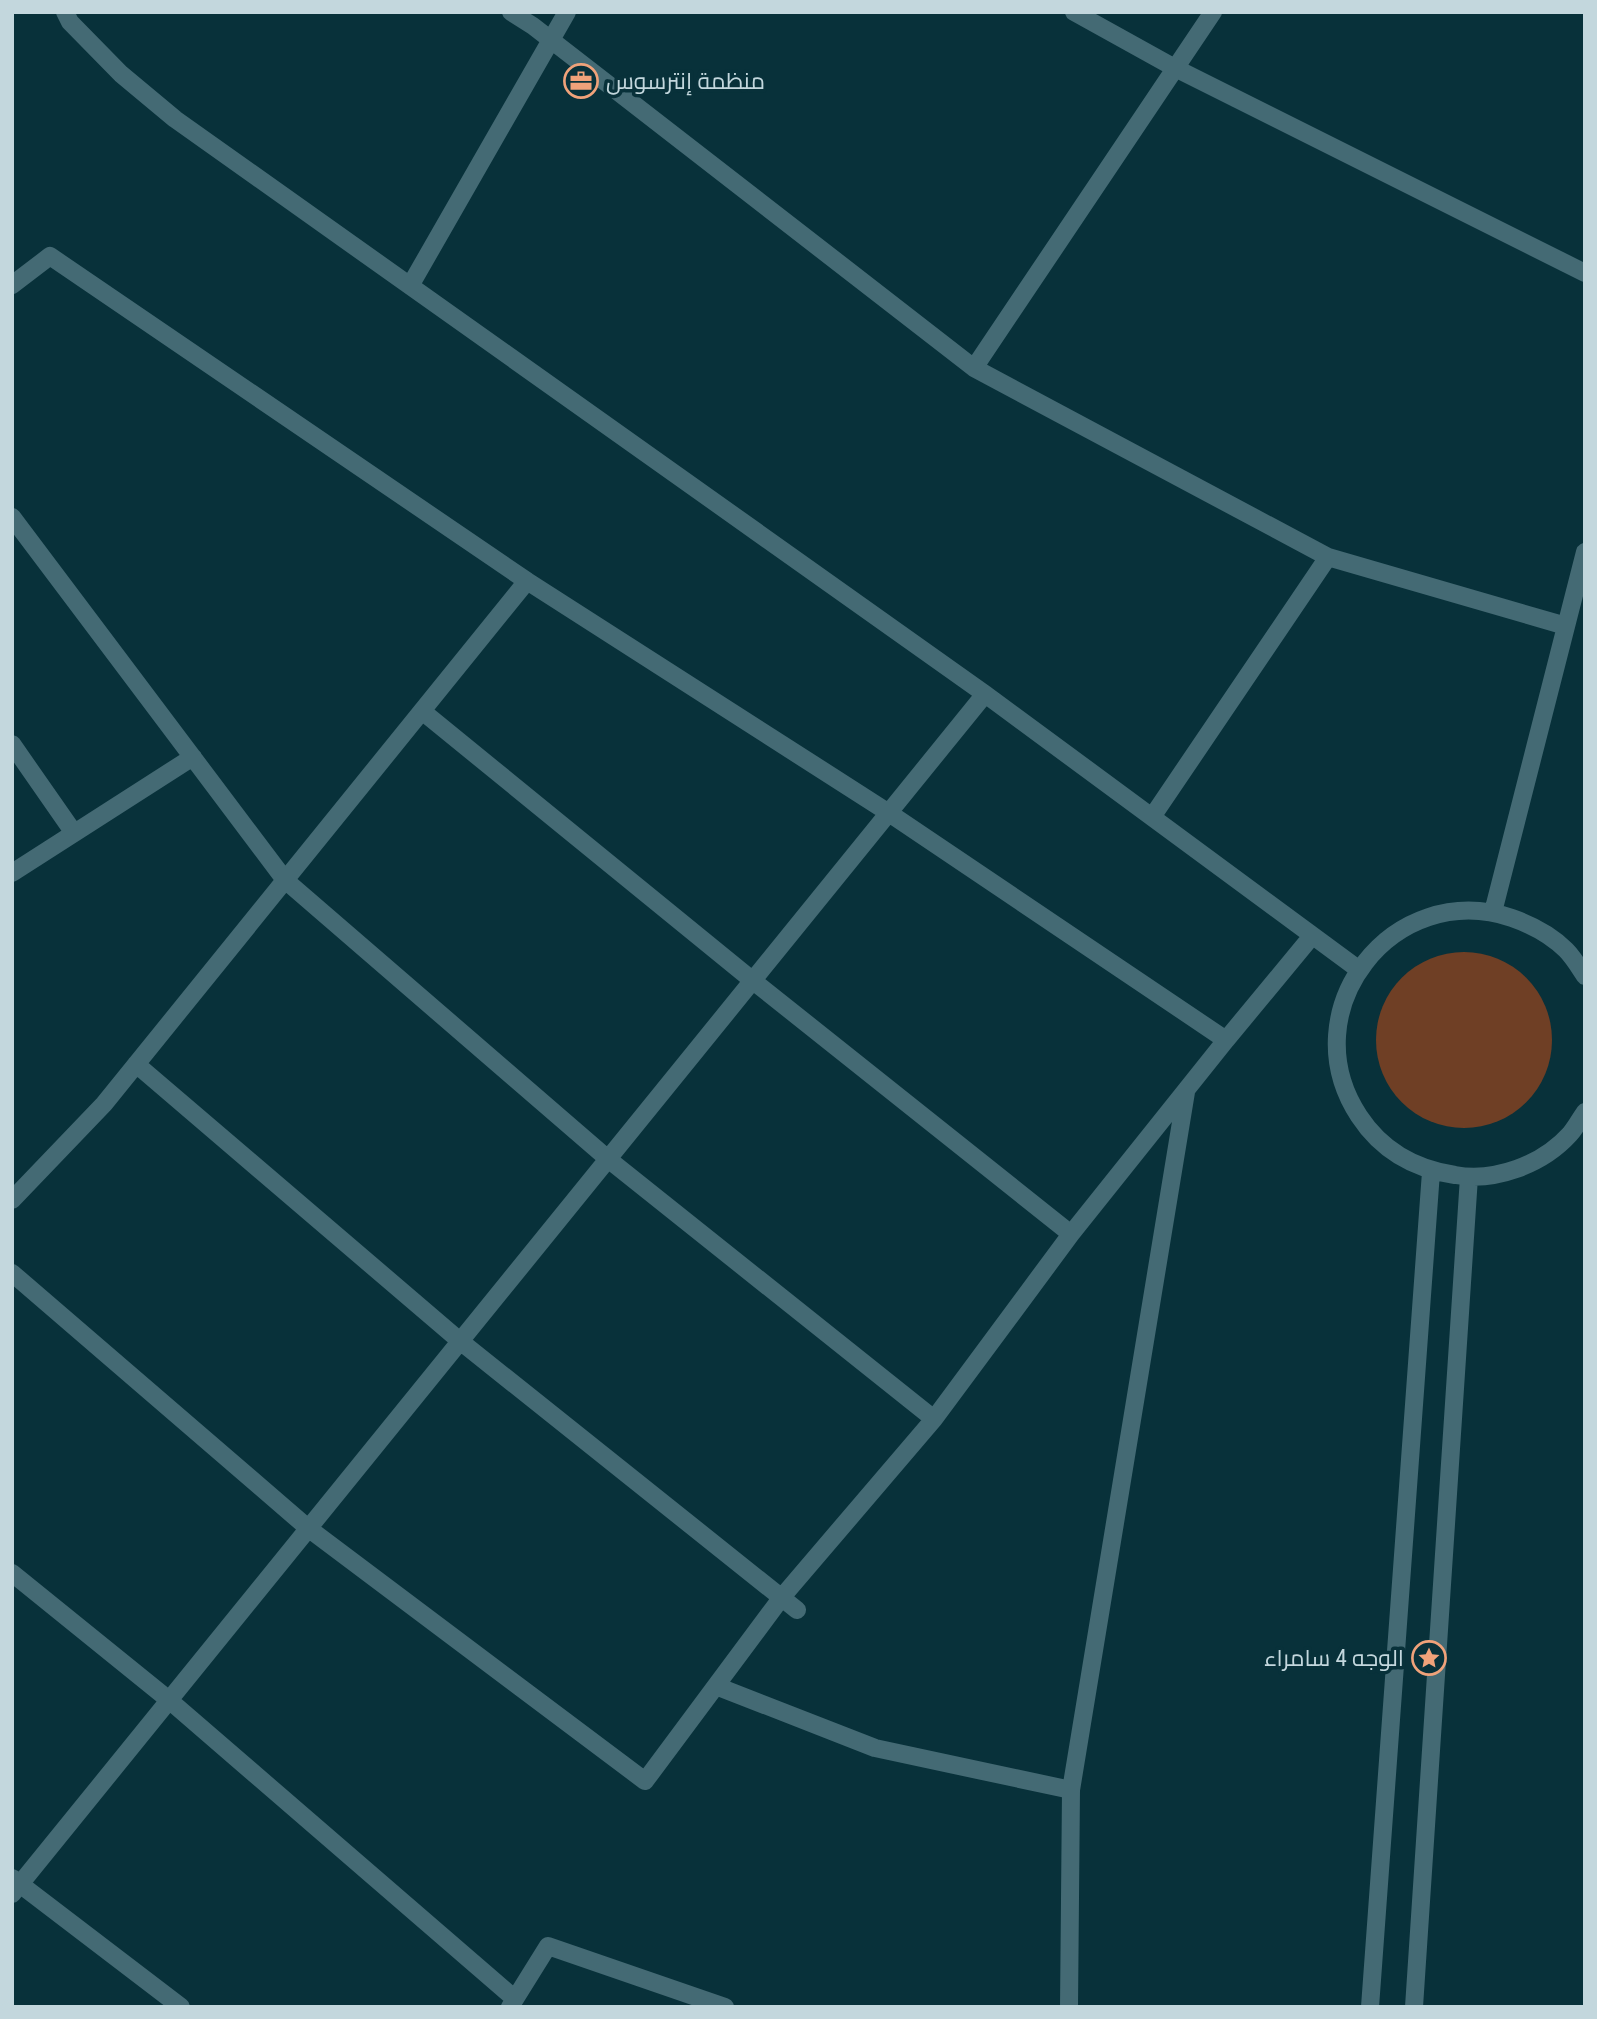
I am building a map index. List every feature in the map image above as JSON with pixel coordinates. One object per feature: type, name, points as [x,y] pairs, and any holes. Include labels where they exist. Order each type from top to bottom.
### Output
[{"type":"street","points":[[48,12],[68,17],[121,74],[175,119],[985,694],[1358,969]]},
{"type":"street","points":[[511,12],[551,40],[974,368],[1328,557],[1566,626]]},
{"type":"street","points":[[410,286],[567,12]]},
{"type":"street","points":[[1074,12],[1175,68],[1585,273]]},
{"type":"street","points":[[974,368],[1213,12]]},
{"type":"street","points":[[12,285],[50,256],[527,580],[889,813],[1226,1041]]},
{"type":"street","points":[[12,517],[285,880],[608,1159],[934,1419]]},
{"type":"street","points":[[1493,912],[1585,552]]},
{"type":"street","points":[[1152,817],[1328,557]]},
{"type":"street","points":[[12,1200],[104,1104],[527,580]]},
{"type":"street","points":[[181,2007],[15,1885],[169,1700],[985,694]]},
{"type":"street","points":[[422,711],[752,980],[1071,1234]]},
{"type":"street","points":[[12,744],[74,833]]},
{"type":"street","points":[[12,873],[193,757]]},
{"type":"street","points":[[1585,976],[1567,950],[1533,925],[1493,912],[1454,911],[1417,921],[1384,941],[1358,969],[1344,998],[1337,1029],[1338,1066],[1349,1101],[1369,1132],[1397,1156],[1431,1172],[1469,1177],[1506,1173],[1541,1158],[1570,1134],[1585,1111]]},
{"type":"street","points":[[12,1273],[308,1528],[645,1781],[782,1597],[934,1419],[1071,1234],[1312,936]]},
{"type":"street","points":[[136,1064],[460,1341],[797,1610]]},
{"type":"street","points":[[1069,2007],[1071,1790],[1187,1089]]},
{"type":"street","points":[[1370,2007],[1431,1172]]},
{"type":"street","points":[[1414,2007],[1469,1177]]},
{"type":"street","points":[[12,1573],[169,1700],[512,2003],[548,1946],[725,2007]]},
{"type":"street","points":[[716,1686],[875,1748],[1071,1790]]},
{"type":"shaded area","points":[[1464,952],[1498,959],[1526,978],[1545,1006],[1552,1040],[1545,1074],[1526,1102],[1498,1121],[1464,1128],[1430,1121],[1402,1102],[1383,1074],[1376,1040],[1383,1006],[1402,978],[1430,959]]},
{"type":"place","name":"منظمة إنترسوس","points":[[581,81]]},
{"type":"place","name":"الوجه 4 سامراء","points":[[1429,1658]]}]
